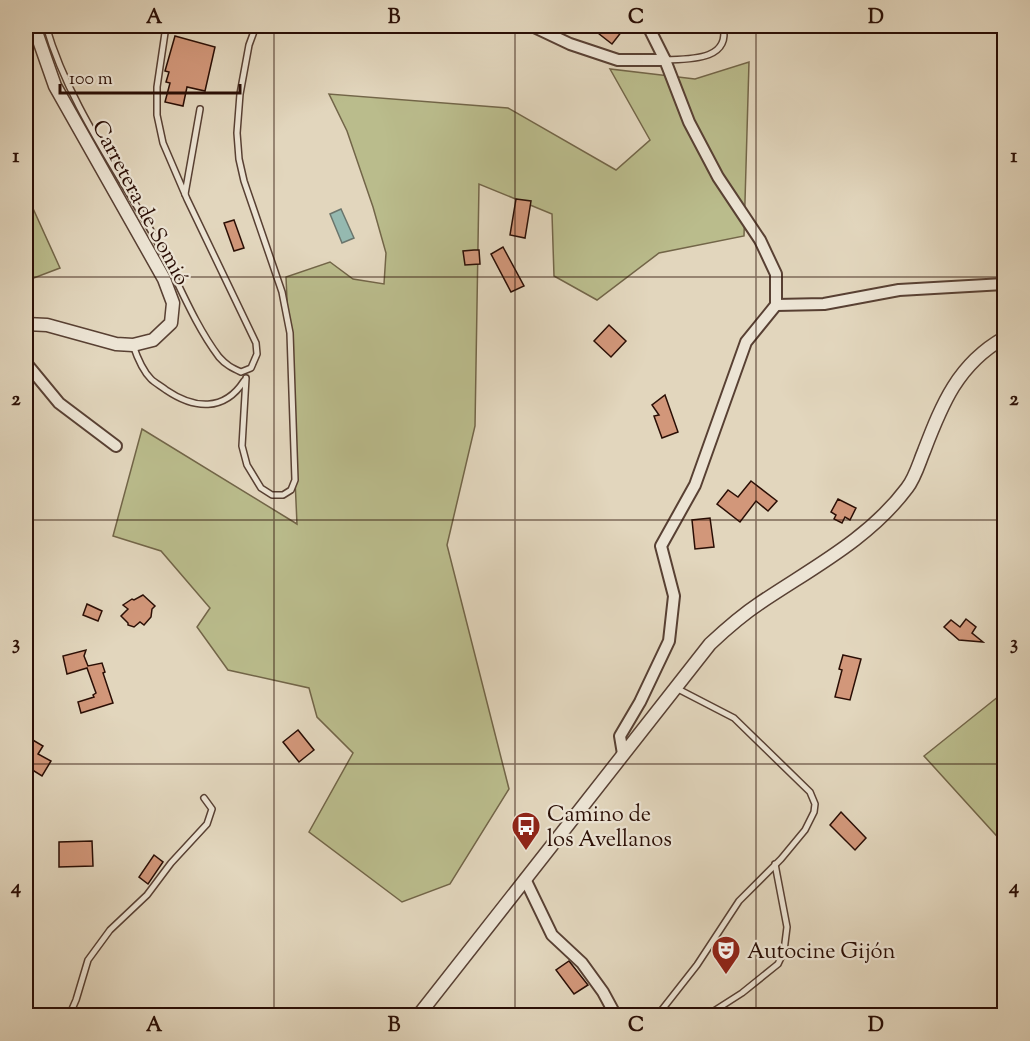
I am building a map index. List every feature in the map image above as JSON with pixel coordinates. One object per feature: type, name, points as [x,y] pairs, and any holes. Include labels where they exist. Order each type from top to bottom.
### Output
[{"type":"street","name":"Carretera de Somió","points":[[34,26],[55,86],[165,279],[173,303],[171,323],[153,340],[132,345]]},
{"type":"street","points":[[532,26],[570,44],[618,60],[665,60]]},
{"type":"street","points":[[623,754],[620,736],[640,702],[669,641],[674,596],[661,546],[695,486],[746,342],[776,305],[776,274],[760,240],[718,177],[690,122],[665,60],[648,26]]},
{"type":"street","points":[[776,305],[824,304],[899,290],[1005,284]]},
{"type":"street","points":[[26,324],[47,325],[116,344],[132,345]]},
{"type":"street","points":[[418,1016],[710,644],[757,604],[860,537],[880,520],[909,486],[940,410],[958,378],[993,345],[1005,338]]},
{"type":"street","points":[[26,366],[59,403],[116,446]]},
{"type":"street","points":[[525,879],[534,902],[552,935],[582,963],[603,992],[616,1016]]},
{"type":"lane","points":[[46,26],[63,74],[79,106],[158,243],[207,339],[231,368],[241,372],[251,368],[256,354],[256,343],[163,143],[157,115],[157,87],[166,26]]},
{"type":"lane","points":[[246,370],[243,446],[247,465],[261,488],[272,495],[283,495],[291,490],[295,480],[290,333],[282,292],[244,181],[237,133],[240,94],[249,45],[256,26]]},
{"type":"lane","points":[[665,60],[695,59],[711,54],[721,45],[725,29],[723,26]]},
{"type":"lane","points":[[185,194],[200,109]]},
{"type":"lane","points":[[132,345],[139,362],[151,379],[176,397],[202,406],[224,401],[239,389],[246,378]]},
{"type":"lane","points":[[657,1016],[697,965],[739,901],[805,830],[814,812],[815,804],[810,792],[734,718],[674,687]]},
{"type":"lane","points":[[69,1016],[88,960],[110,930],[147,895],[171,863],[207,824],[212,809],[204,798]]},
{"type":"lane","points":[[706,1016],[742,993],[778,964],[784,951],[787,927],[775,864]]},
{"type":"green space","points":[[749,62],[744,236],[659,253],[597,300],[554,276],[552,214],[479,184],[475,426],[447,545],[509,789],[450,884],[402,902],[309,832],[353,753],[317,717],[309,688],[228,670],[197,627],[210,608],[161,551],[113,536],[142,429],[297,524],[286,277],[330,262],[353,279],[384,284],[386,253],[373,207],[347,131],[329,94],[508,108],[616,170],[650,140],[610,69],[695,79]]},
{"type":"green space","points":[[26,193],[60,268],[26,281]]},
{"type":"green space","points":[[1004,692],[1004,844],[924,756]]},
{"type":"water","points":[[341,209],[354,238],[342,243],[330,214]]},
{"type":"building","points":[[589,26],[626,26],[612,44]]},
{"type":"building","points":[[175,36],[215,47],[205,91],[187,87],[183,106],[165,102],[170,83],[166,82],[169,72],[165,71]]},
{"type":"building","points":[[516,199],[531,201],[525,238],[510,235]]},
{"type":"building","points":[[234,220],[244,248],[234,251],[224,223]]},
{"type":"building","points":[[503,247],[524,286],[511,292],[491,254]]},
{"type":"building","points":[[479,250],[480,264],[465,265],[463,251]]},
{"type":"building","points":[[609,325],[626,341],[611,357],[594,341]]},
{"type":"building","points":[[665,395],[678,432],[662,438],[654,416],[659,415],[652,405]]},
{"type":"building","points":[[751,481],[777,501],[768,511],[756,501],[740,522],[717,504],[728,490],[738,497]]},
{"type":"building","points":[[838,499],[856,508],[850,520],[845,517],[842,523],[834,519],[836,515],[831,512]]},
{"type":"building","points":[[710,518],[714,547],[695,549],[692,520]]},
{"type":"building","points":[[143,595],[155,606],[151,617],[144,625],[140,622],[134,627],[128,625],[121,616],[128,609],[123,605]]},
{"type":"building","points":[[87,604],[102,611],[98,621],[83,615]]},
{"type":"building","points":[[966,619],[976,627],[972,633],[983,642],[959,640],[944,627],[951,620],[960,627]]},
{"type":"building","points":[[86,650],[84,656],[88,666],[102,663],[113,703],[81,713],[78,702],[94,697],[96,693],[87,668],[67,674],[63,656]]},
{"type":"building","points":[[843,655],[861,659],[850,700],[835,697],[842,670],[839,669]]},
{"type":"building","points":[[298,730],[314,750],[299,762],[283,742]]},
{"type":"building","points":[[26,736],[43,746],[38,754],[51,761],[42,776],[26,766]]},
{"type":"building","points":[[841,812],[866,838],[855,850],[830,825]]},
{"type":"building","points":[[92,841],[93,866],[59,867],[59,842]]},
{"type":"building","points":[[154,855],[163,862],[148,884],[139,877]]},
{"type":"building","points":[[569,961],[588,985],[574,994],[556,970]]},
{"type":"place","name":"Camino de los Avellanos","points":[[526,852]]},
{"type":"place","name":"Autocine Gijón","points":[[726,976]]}]
